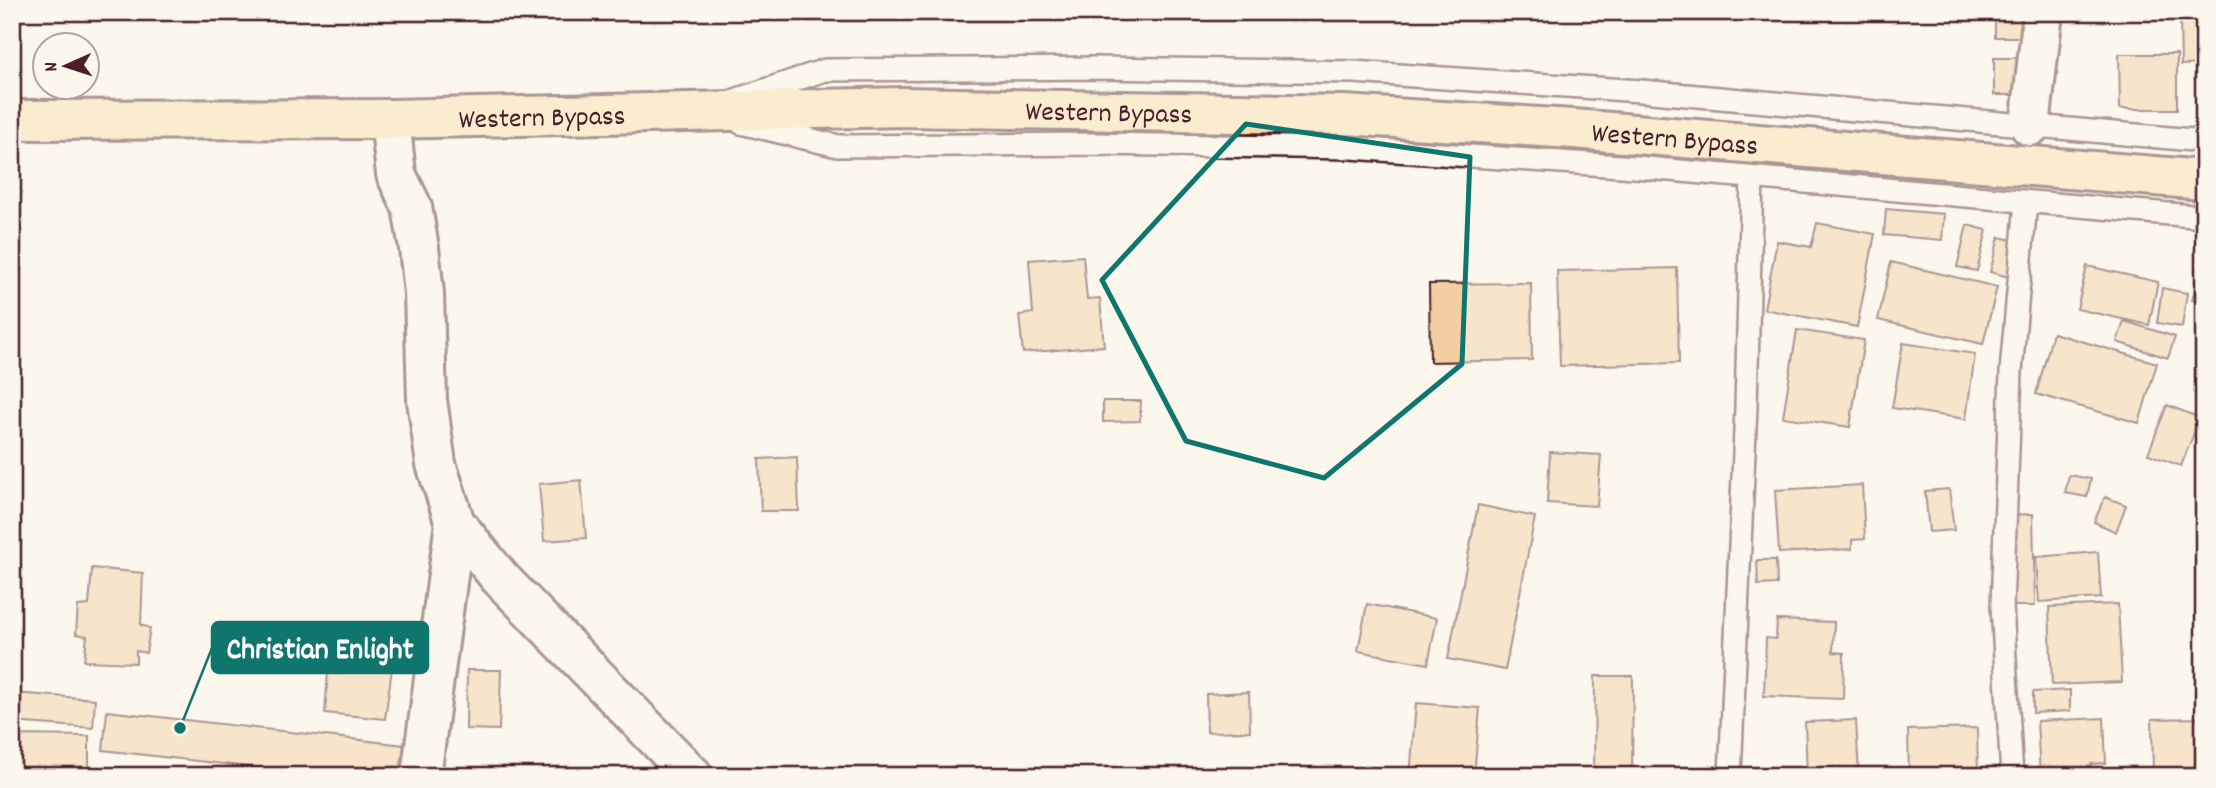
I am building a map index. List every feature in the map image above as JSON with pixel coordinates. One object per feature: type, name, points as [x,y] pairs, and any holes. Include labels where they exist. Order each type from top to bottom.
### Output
[{"type":"main road","name":"Western Bypass","points":[[12,120],[390,119],[904,107],[1344,115],[1574,129],[2204,180]]},
{"type":"street","points":[[2029,126],[2043,12]]},
{"type":"street","points":[[390,119],[396,174],[412,206],[419,248],[424,293],[428,400],[436,464],[455,523],[500,578],[693,776]]},
{"type":"street","points":[[421,776],[455,523]]},
{"type":"lane","points":[[696,112],[825,70],[1097,68],[1353,72],[1642,91],[2204,141]]},
{"type":"lane","points":[[696,112],[838,146],[1097,144],[1350,148],[1635,167],[2204,217]]},
{"type":"lane","points":[[1730,776],[1746,407],[1752,178]]},
{"type":"lane","points":[[2012,776],[2002,606],[2011,372],[2026,202]]},
{"type":"highlighted area","points":[[1246,124],[1470,157],[1462,364],[1324,478],[1186,441],[1102,280]]},
{"type":"building","points":[[1995,12],[2027,12],[2027,37],[1995,37]]},
{"type":"building","points":[[2204,17],[2204,64],[2181,65],[2180,18]]},
{"type":"building","points":[[2119,54],[2177,54],[2177,109],[2120,109]]},
{"type":"building","points":[[1994,58],[2024,58],[2024,95],[1994,95]]},
{"type":"building","points":[[2197,66],[2204,66],[2204,121],[2197,121]]},
{"type":"building","points":[[1886,209],[1944,214],[1942,240],[1884,235]]},
{"type":"building","points":[[1817,223],[1875,234],[1857,327],[1764,309],[1777,241],[1811,247]]},
{"type":"building","points":[[1967,225],[1987,230],[1977,271],[1957,267]]},
{"type":"building","points":[[1999,237],[2017,241],[2009,277],[1990,272]]},
{"type":"building","points":[[1083,256],[1087,299],[1100,298],[1104,346],[1023,353],[1019,315],[1033,313],[1029,260]]},
{"type":"building","points":[[1891,262],[1997,287],[1983,344],[1878,320]]},
{"type":"building","points":[[2087,266],[2158,282],[2149,325],[2077,309]]},
{"type":"building","points":[[2201,267],[2204,267],[2204,303],[2192,300]]},
{"type":"building","points":[[1677,268],[1679,363],[1560,366],[1557,271]]},
{"type":"building","points":[[1531,283],[1532,360],[1430,362],[1429,284]]},
{"type":"building","points":[[2162,288],[2187,293],[2182,327],[2157,323]]},
{"type":"building","points":[[2124,321],[2175,337],[2168,358],[2117,342]]},
{"type":"building","points":[[1797,330],[1864,340],[1850,427],[1783,417]]},
{"type":"building","points":[[2053,333],[2157,363],[2139,423],[2036,394]]},
{"type":"building","points":[[1903,343],[1975,354],[1966,419],[1892,408]]},
{"type":"building","points":[[1103,401],[1141,401],[1140,421],[1103,422]]},
{"type":"building","points":[[2167,405],[2200,418],[2181,466],[2148,454]]},
{"type":"building","points":[[1550,452],[1601,455],[1597,506],[1547,503]]},
{"type":"building","points":[[797,457],[799,511],[761,511],[759,459]]},
{"type":"building","points":[[2069,475],[2091,479],[2087,497],[2065,493]]},
{"type":"building","points":[[581,480],[586,538],[544,541],[539,484]]},
{"type":"building","points":[[1862,485],[1865,539],[1852,540],[1852,549],[1779,553],[1775,490]]},
{"type":"building","points":[[1949,489],[1954,530],[1929,532],[1925,491]]},
{"type":"building","points":[[2105,497],[2126,505],[2116,532],[2094,522]]},
{"type":"building","points":[[1478,505],[1535,517],[1505,670],[1448,659]]},
{"type":"building","points":[[2033,514],[2035,606],[2010,606],[2008,515]]},
{"type":"building","points":[[2098,552],[2101,598],[2039,602],[2036,557]]},
{"type":"building","points":[[1757,560],[1776,560],[1777,584],[1758,585]]},
{"type":"building","points":[[92,568],[143,573],[141,625],[150,628],[146,653],[136,651],[136,663],[84,661],[87,636],[76,634],[78,606],[89,605]]},
{"type":"building","points":[[1367,604],[1437,618],[1428,664],[1358,651]]},
{"type":"building","points":[[2118,604],[2122,682],[2052,685],[2049,607]]},
{"type":"building","points":[[1777,620],[1834,622],[1833,652],[1844,653],[1843,699],[1764,696],[1766,638],[1776,639]]},
{"type":"building","points":[[343,627],[397,633],[385,719],[325,713],[328,672],[338,674]]},
{"type":"building","points":[[467,670],[501,670],[499,730],[466,729]]},
{"type":"building","points":[[1595,676],[1633,676],[1632,773],[1594,773]]},
{"type":"building","points":[[2070,690],[2070,711],[2033,713],[2033,692]]},
{"type":"building","points":[[1249,692],[1250,731],[1207,732],[1206,694]]},
{"type":"building","points":[[12,693],[95,699],[93,728],[12,722]]},
{"type":"building","points":[[1416,703],[1480,708],[1474,776],[1410,776]]},
{"type":"building","points":[[107,711],[404,745],[400,776],[326,776],[103,750]]},
{"type":"building","points":[[2104,718],[2106,763],[2091,764],[2091,776],[2040,776],[2037,721]]},
{"type":"building","points":[[2204,718],[2204,759],[2197,759],[2197,776],[2153,776],[2152,719]]},
{"type":"building","points":[[1856,720],[1859,776],[1807,776],[1805,722]]},
{"type":"building","points":[[1977,728],[1978,776],[1909,776],[1908,730]]},
{"type":"building","points":[[12,735],[89,736],[89,776],[12,776]]},
{"type":"place","name":"Christian Enlight","points":[[180,728]]}]
